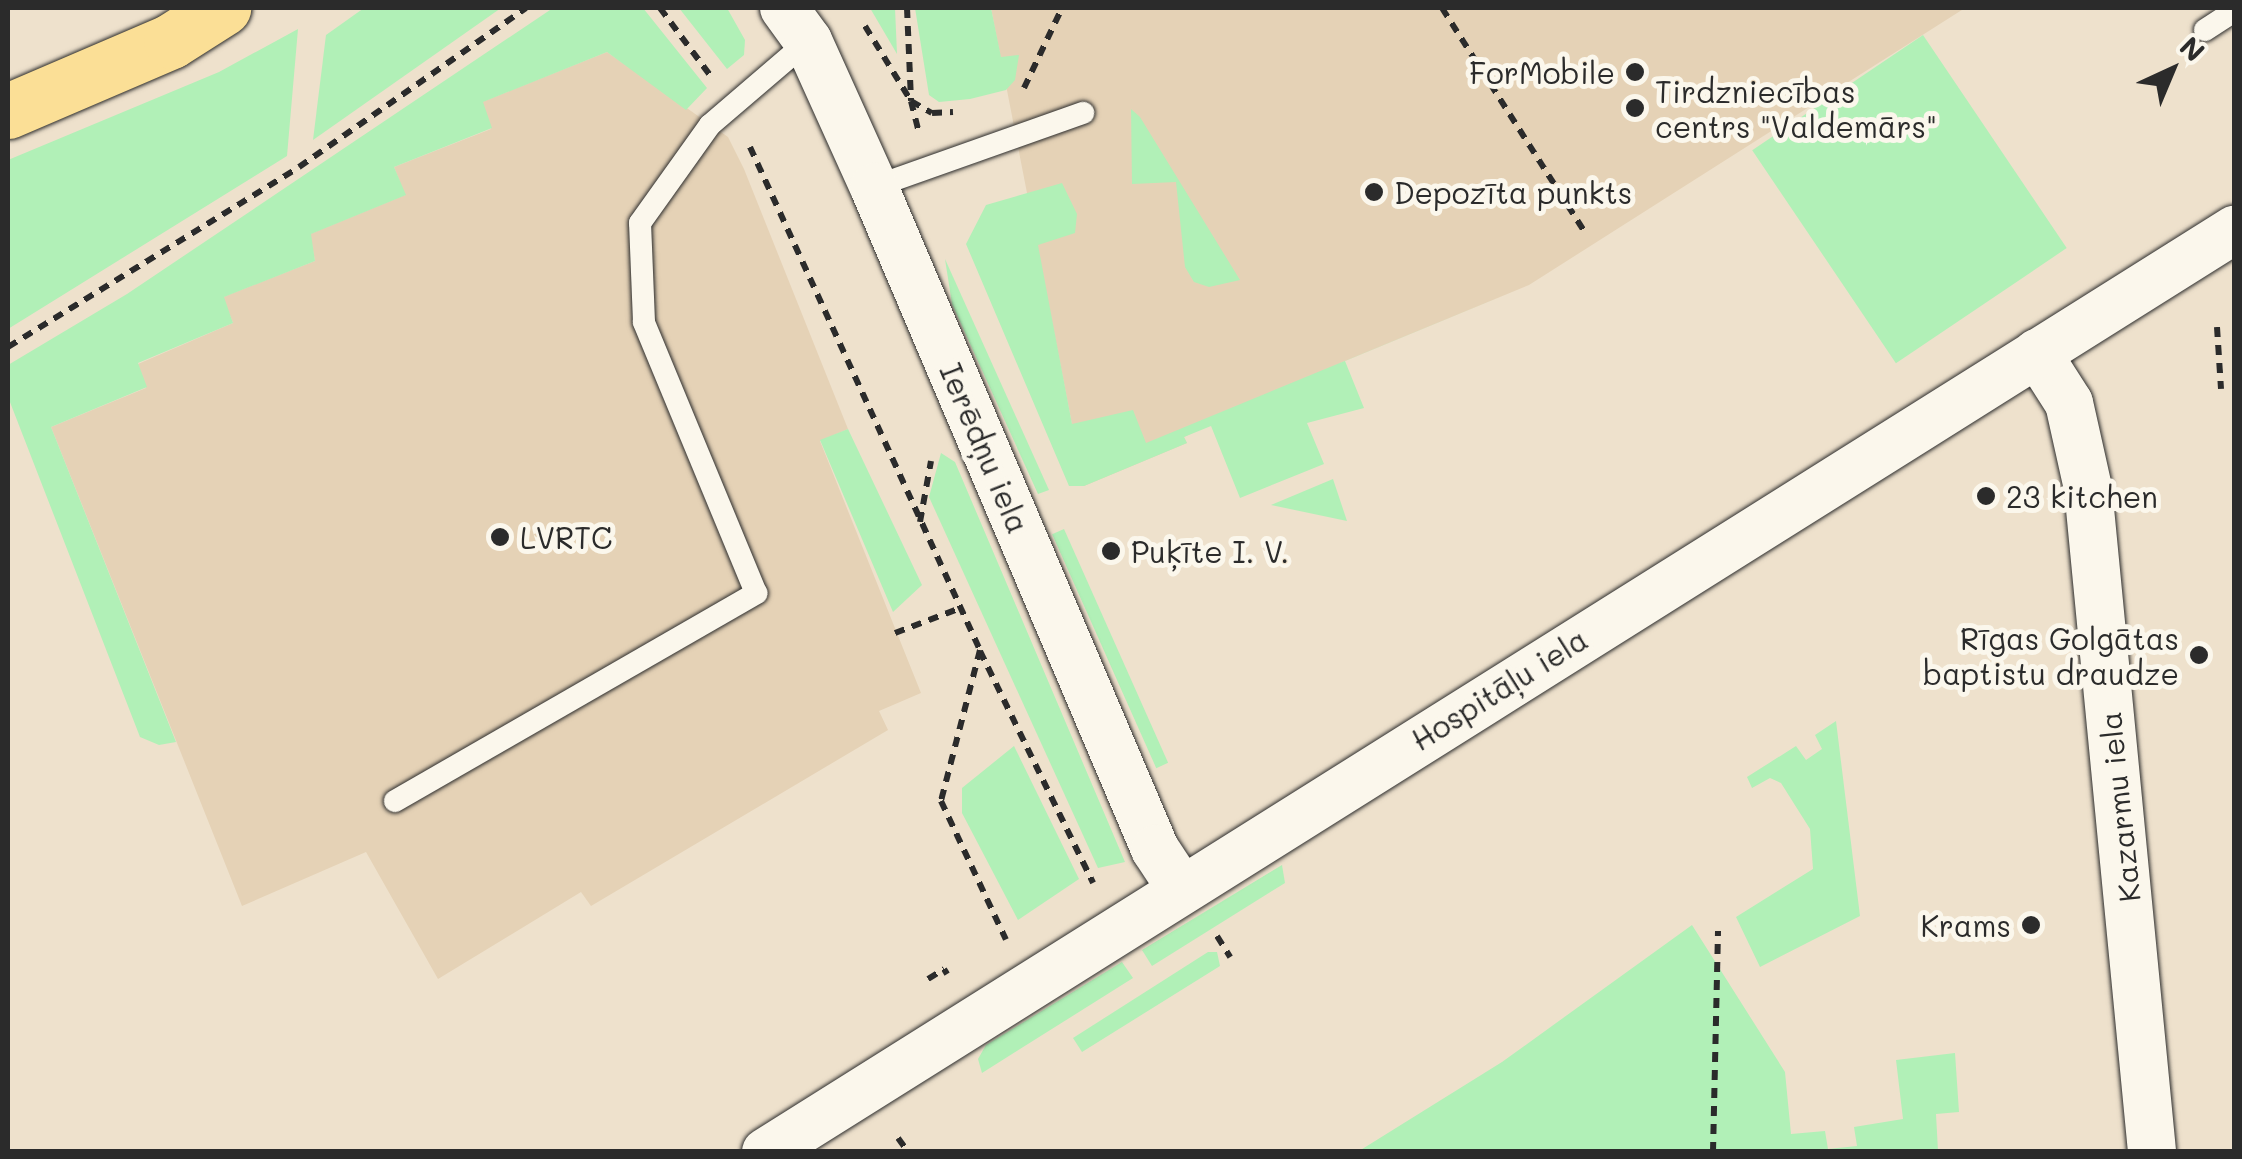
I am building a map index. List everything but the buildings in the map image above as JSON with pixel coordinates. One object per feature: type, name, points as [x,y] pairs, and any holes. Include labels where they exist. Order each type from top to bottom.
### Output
[{"type":"main road","points":[[8,111],[171,40],[224,8]]},
{"type":"street","name":"Ierēdņu iela","points":[[796,24],[874,188],[1155,848],[1182,890]]},
{"type":"street","name":"Hospitāļu iela","points":[[766,1152],[2234,230]]},
{"type":"street","name":"Kazarmu iela","points":[[2037,353],[2069,403],[2088,488],[2152,1152]]},
{"type":"lane","points":[[2205,30],[2234,11]]},
{"type":"lane","points":[[395,801],[756,593],[644,322],[640,223],[796,24]]},
{"type":"lane","points":[[874,188],[1083,112]]},
{"type":"path","points":[[8,346],[283,176],[526,8]]},
{"type":"path","points":[[660,8],[731,104],[958,609],[1118,930]]},
{"type":"path","points":[[854,8],[911,101],[932,113],[960,112]]},
{"type":"path","points":[[906,8],[911,101]]},
{"type":"path","points":[[1038,58],[1062,8]]},
{"type":"path","points":[[1442,8],[1584,231]]},
{"type":"path","points":[[2217,327],[2222,389]]},
{"type":"path","points":[[919,524],[932,452]]},
{"type":"path","points":[[895,633],[958,609]]},
{"type":"path","points":[[980,650],[941,800],[1008,946]]},
{"type":"path","points":[[1713,1152],[1718,931]]},
{"type":"path","points":[[1218,936],[1230,958]]},
{"type":"path","points":[[898,1138],[908,1152]]},
{"type":"shaded area","points":[[991,8],[1965,8],[1529,285],[1345,361],[1184,437],[1187,443],[1084,486]]},
{"type":"shaded area","points":[[607,52],[728,137],[744,169],[848,429],[820,441],[921,693],[879,711],[888,730],[591,906],[581,892],[438,979],[366,852],[242,906],[51,427],[146,388],[138,364],[233,323],[223,297],[315,261],[310,234],[405,195],[394,167],[491,129],[482,102]]},
{"type":"green space","points":[[364,8],[501,8],[313,140],[326,35]]},
{"type":"green space","points":[[553,8],[643,8],[707,88],[686,110],[607,52],[483,102],[492,128],[394,167],[406,195],[311,234],[315,261],[224,297],[233,323],[138,363],[147,387],[51,427],[176,742],[159,745],[140,737],[8,397],[8,365],[127,294]]},
{"type":"green space","points":[[679,8],[727,8],[745,40],[744,55],[727,69]]},
{"type":"green space","points":[[870,8],[895,8],[897,54]]},
{"type":"green space","points":[[915,8],[991,8],[1001,57],[1019,55],[1015,80],[1006,90],[970,99],[939,102],[929,95]]},
{"type":"green space","points":[[298,29],[287,156],[8,329],[8,160],[219,72]]},
{"type":"green space","points":[[1923,35],[2067,248],[1896,363],[1752,150]]},
{"type":"green space","points":[[1131,109],[1140,117],[1240,280],[1209,287],[1194,282],[1185,267],[1176,182],[1132,184]]},
{"type":"green space","points":[[1062,183],[1077,214],[1075,233],[1038,245],[1072,424],[1133,410],[1146,443],[1529,285],[1345,361],[1364,408],[1307,423],[1324,464],[1240,498],[1211,426],[1184,437],[1187,443],[1084,486],[1069,486],[966,244],[986,205]]},
{"type":"green space","points":[[945,259],[1049,490],[1038,494],[952,304]]},
{"type":"green space","points":[[848,429],[922,585],[893,612],[820,440]]},
{"type":"green space","points":[[941,453],[955,462],[1125,862],[1098,868],[929,497]]},
{"type":"green space","points":[[1333,479],[1347,521],[1271,505]]},
{"type":"green space","points":[[1064,529],[1168,763],[1156,768],[1052,534]]},
{"type":"green space","points":[[1836,721],[1860,916],[1760,967],[1736,917],[1813,869],[1810,829],[1781,783],[1770,778],[1752,788],[1747,777],[1796,746],[1806,760],[1822,749],[1815,735]]},
{"type":"green space","points":[[1014,746],[1079,879],[1018,920],[962,813],[962,788]]},
{"type":"green space","points":[[1282,865],[1285,883],[1152,966],[1142,950]]},
{"type":"green space","points":[[1692,925],[1785,1072],[1791,1134],[1825,1131],[1828,1149],[1857,1146],[1854,1127],[1903,1119],[1896,1060],[1955,1053],[1959,1112],[1936,1114],[1938,1151],[1359,1151],[1502,1062]]},
{"type":"green space","points":[[1208,952],[1217,952],[1220,966],[1082,1052],[1073,1038]]},
{"type":"green space","points":[[1122,962],[1133,978],[982,1073],[978,1059],[986,1045]]},
{"type":"place","name":"ForMobile","points":[[1635,72]]},
{"type":"place","name":"Tirdzniecības centrs \"Valdemārs\"","points":[[1635,108]]},
{"type":"place","name":"Depozīta punkts","points":[[1374,192]]},
{"type":"place","name":"23 kitchen","points":[[1986,496]]},
{"type":"place","name":"LVRTC","points":[[500,537]]},
{"type":"place","name":"Puķīte I. V.","points":[[1111,551]]},
{"type":"place","name":"Rīgas Golgātas baptistu draudze","points":[[2199,655]]},
{"type":"place","name":"Krams","points":[[2031,925]]}]
